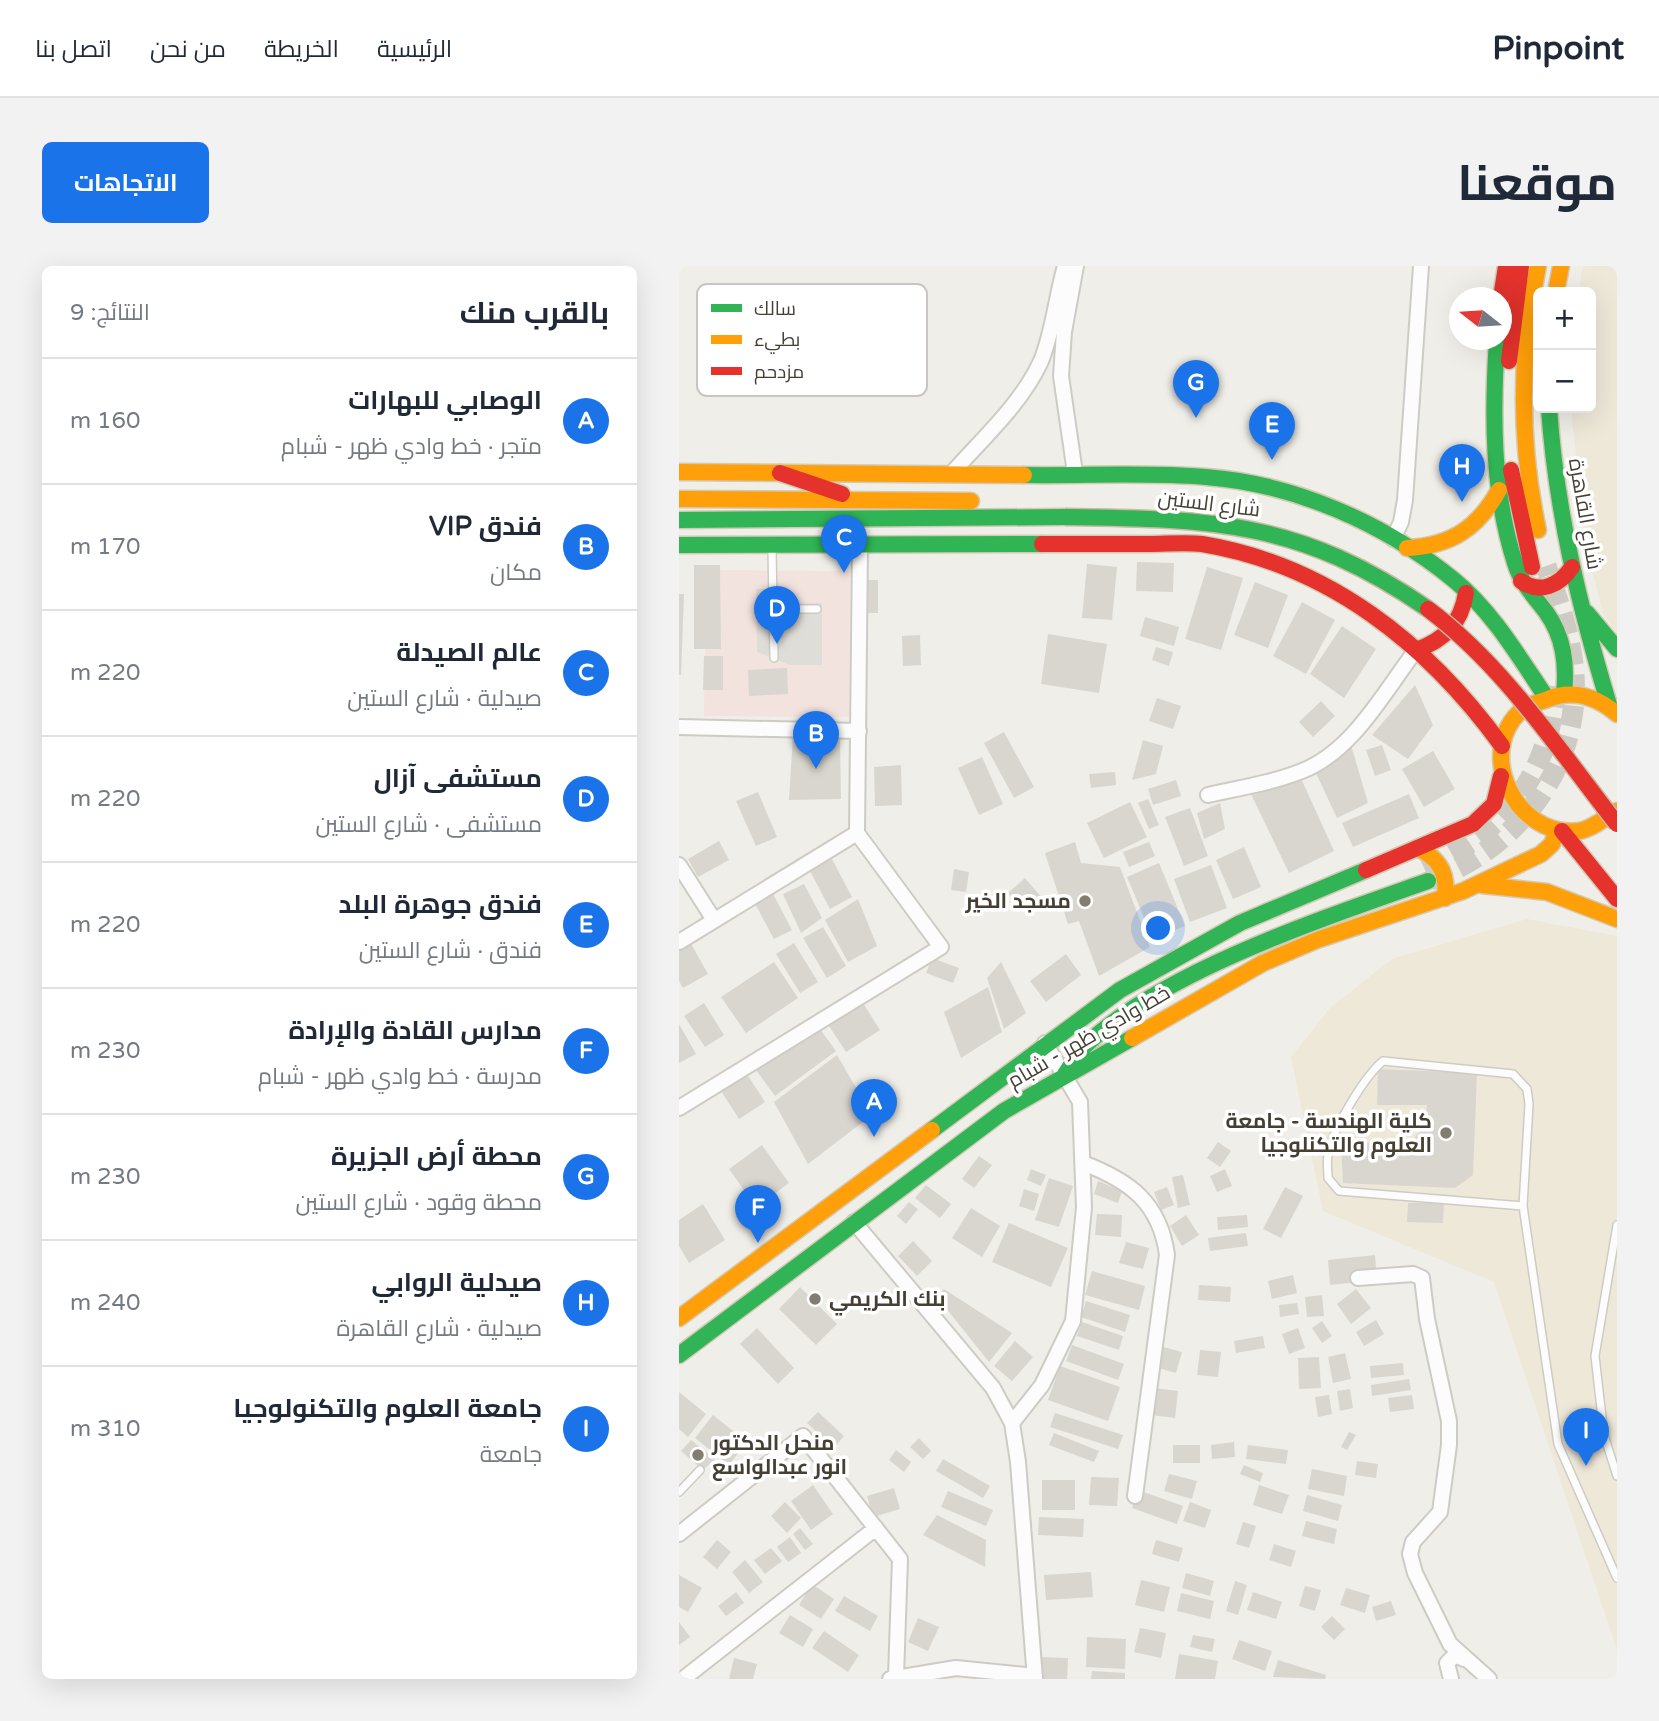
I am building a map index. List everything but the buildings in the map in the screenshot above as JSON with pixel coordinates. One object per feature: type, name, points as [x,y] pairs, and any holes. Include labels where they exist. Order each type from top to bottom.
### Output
[{"type":"main road","points":[[1503,287],[1506,266]]},
{"type":"main road","points":[[1521,266],[1509,355],[1508,427],[1513,486],[1539,566],[1522,425],[1526,332],[1538,266]]},
{"type":"main road","points":[[1557,287],[1561,266]]},
{"type":"main road","points":[[1497,350],[1499,490],[1521,581],[1558,633],[1566,663],[1564,694]]},
{"type":"main road","name":"شارع القاهرة","points":[[1549,413],[1553,465],[1572,567],[1613,711]]},
{"type":"main road","name":"شارع الستين","points":[[679,471],[1075,473],[1206,477],[1267,487],[1311,500],[1393,539],[1454,580],[1509,642],[1546,698]]},
{"type":"main road","points":[[779,473],[862,501]]},
{"type":"main road","points":[[1407,548],[1433,547],[1458,538],[1488,513],[1499,490]]},
{"type":"main road","name":"شارع الستين","points":[[679,499],[862,501],[1064,509],[1258,529],[1302,543],[1377,578],[1453,627],[1485,659],[1617,824]]},
{"type":"main road","name":"شارع الستين","points":[[679,520],[1064,509],[1167,503]]},
{"type":"main road","points":[[1337,539],[1400,572],[1453,607],[1513,670],[1617,798]]},
{"type":"main road","name":"شارع الستين","points":[[679,545],[1200,544],[1263,558],[1321,583],[1365,609],[1416,650],[1476,708],[1502,746]]},
{"type":"main road","points":[[1521,581],[1529,587],[1549,587],[1562,581],[1572,567]]},
{"type":"main road","points":[[1416,650],[1435,643],[1451,631],[1462,613],[1467,593]]},
{"type":"main road","points":[[1581,605],[1617,649]]},
{"type":"main road","points":[[1613,711],[1588,696],[1564,694],[1534,703],[1514,721],[1502,746],[1501,776],[1505,789],[1521,812],[1544,827],[1560,831],[1591,827],[1617,811]]},
{"type":"main road","name":"خط وادي ظهر - شبام","points":[[679,1318],[1045,1043],[1120,990],[1174,957],[1240,923],[1481,819],[1494,804],[1501,776]]},
{"type":"main road","points":[[1560,831],[1617,900]]},
{"type":"main road","name":"خط وادي ظهر - شبام","points":[[679,1355],[1004,1111],[1263,963],[1317,940],[1477,885],[1541,854],[1552,844],[1560,831]]},
{"type":"main road","points":[[1417,848],[1431,855],[1442,866],[1447,882],[1445,898]]},
{"type":"main road","points":[[1045,1043],[1076,1034],[1136,992],[1219,947],[1425,875],[1294,930],[1189,979],[1087,1040],[1065,1076]]},
{"type":"main road","points":[[1477,885],[1547,892],[1617,919]]},
{"type":"main road","points":[[694,1307],[713,1329]]},
{"type":"street","points":[[1065,266],[1057,331],[1062,394],[1075,473]]},
{"type":"street","points":[[953,472],[1026,387],[1057,331],[1076,266]]},
{"type":"street","points":[[1393,539],[1401,522],[1405,500],[1421,266]]},
{"type":"street","points":[[679,1108],[941,947],[857,833],[860,545]]},
{"type":"street","points":[[1208,795],[1303,771],[1327,758],[1352,735],[1416,650]]},
{"type":"street","points":[[679,727],[859,731]]},
{"type":"street","points":[[679,942],[857,833]]},
{"type":"street","points":[[679,865],[714,920]]},
{"type":"street","points":[[1012,1423],[1042,1385],[1073,1321],[1084,1207],[1080,1102],[1045,1043]]},
{"type":"street","points":[[1083,1163],[1109,1173],[1149,1203],[1164,1235],[1167,1255],[1135,1496]]},
{"type":"street","points":[[679,1534],[803,1436],[901,1559],[893,1677],[956,1668],[1035,1678],[1018,1462],[1012,1423],[993,1388],[854,1222]]},
{"type":"street","points":[[1358,1278],[1413,1274],[1422,1278],[1427,1319],[1449,1421],[1449,1445],[1440,1512],[1413,1542],[1410,1554],[1416,1573],[1450,1644],[1489,1679]]},
{"type":"street","points":[[683,1679],[876,1528]]},
{"type":"street","points":[[1451,1679],[1447,1663],[1450,1657],[1455,1655],[1464,1659]]},
{"type":"lane","points":[[772,544],[774,658]]},
{"type":"lane","points":[[774,609],[817,609]]},
{"type":"lane","points":[[1523,1206],[1339,1191],[1328,1178],[1328,1151],[1363,1081],[1373,1069],[1383,1061],[1513,1074],[1527,1089],[1529,1104],[1523,1206],[1558,1444],[1617,1578]]},
{"type":"lane","points":[[1617,1225],[1595,1356],[1604,1435],[1617,1476]]},
{"type":"lane","points":[[679,1492],[701,1470]]},
{"type":"shaded area","points":[[1583,266],[1617,266],[1617,634],[1603,613],[1589,557],[1572,422],[1572,413],[1596,413],[1596,287],[1579,287]]},
{"type":"shaded area","points":[[706,570],[850,571],[849,717],[704,716]]},
{"type":"shaded area","points":[[756,589],[782,589],[783,602],[822,603],[822,665],[790,665],[757,652]]},
{"type":"shaded area","points":[[1527,919],[1617,936],[1617,1650],[1494,1282],[1323,1211],[1291,1057],[1330,1008],[1392,959]]},
{"type":"tunnel","points":[[1430,880],[1462,866],[1492,847],[1518,824],[1539,797],[1556,767],[1568,735],[1574,700],[1573,664],[1566,626],[1546,566]]},
{"type":"tunnel","points":[[1424,868],[1479,837],[1519,796],[1534,771],[1545,744],[1553,714],[1556,681]]},
{"type":"traffic: fast","points":[[1496,350],[1494,424],[1498,480],[1507,536],[1521,577],[1557,631],[1564,661],[1564,694]]},
{"type":"traffic: fast","points":[[1549,413],[1563,522],[1589,634],[1610,708]]},
{"type":"traffic: fast","points":[[1024,475],[1138,474],[1206,477],[1272,488],[1337,510],[1368,524],[1427,559],[1468,592],[1504,635],[1546,697]]},
{"type":"traffic: fast","points":[[679,520],[1065,517]]},
{"type":"traffic: fast","points":[[1065,517],[1167,520],[1255,531],[1297,542],[1339,558],[1382,580],[1428,609]]},
{"type":"traffic: fast","points":[[679,545],[1042,544]]},
{"type":"traffic: fast","points":[[1587,613],[1617,649]]},
{"type":"traffic: fast","points":[[932,1130],[1120,990],[1240,923],[1366,870]]},
{"type":"traffic: fast","points":[[1065,1074],[1087,1044],[1120,1017],[1159,992],[1249,948],[1428,881]]},
{"type":"traffic: fast","points":[[679,1355],[1004,1111],[1132,1038]]},
{"type":"traffic: slow","points":[[1538,266],[1527,332],[1524,398],[1527,464],[1538,530]]},
{"type":"traffic: slow","points":[[1557,287],[1561,266]]},
{"type":"traffic: slow","points":[[679,472],[1024,475]]},
{"type":"traffic: slow","points":[[1407,548],[1437,543],[1462,532],[1482,515],[1499,490]]},
{"type":"traffic: slow","points":[[679,499],[971,501]]},
{"type":"traffic: slow","points":[[1617,714],[1584,696],[1557,696],[1523,709],[1508,727],[1502,747],[1502,768],[1509,789],[1520,807],[1537,821],[1556,830],[1579,831],[1617,811]]},
{"type":"traffic: slow","points":[[1132,1038],[1263,963],[1317,940],[1463,891],[1541,854],[1552,844],[1557,830]]},
{"type":"traffic: slow","points":[[1417,848],[1432,857],[1441,868],[1445,881],[1445,898]]},
{"type":"traffic: slow","points":[[1482,885],[1547,892],[1617,919]]},
{"type":"traffic: slow","points":[[679,1318],[932,1130]]},
{"type":"traffic: jam","points":[[1503,287],[1506,266]]},
{"type":"traffic: jam","points":[[1509,361],[1521,266]]},
{"type":"traffic: jam","points":[[1511,470],[1532,567]]},
{"type":"traffic: jam","points":[[780,473],[842,494]]},
{"type":"traffic: jam","points":[[1042,544],[1202,544],[1248,555],[1292,570],[1333,590],[1408,643],[1442,674],[1502,746]]},
{"type":"traffic: jam","points":[[1521,581],[1535,587],[1549,586],[1562,579],[1572,567]]},
{"type":"traffic: jam","points":[[1416,650],[1435,641],[1450,629],[1456,622],[1466,593]]},
{"type":"traffic: jam","points":[[1428,609],[1456,632],[1506,683],[1552,738],[1617,824]]},
{"type":"traffic: jam","points":[[1366,870],[1473,824],[1494,804],[1501,776]]},
{"type":"traffic: jam","points":[[1562,831],[1617,899]]},
{"type":"place","name":"محطة أرض الجزيرة","points":[[1196,418]]},
{"type":"place","name":"فندق جوهرة البلد","points":[[1272,460]]},
{"type":"place","name":"صيدلية الروابي","points":[[1462,502]]},
{"type":"place","name":"عالم الصيدلة","points":[[844,573]]},
{"type":"place","name":"مستشفى آزال","points":[[777,644]]},
{"type":"place","name":"فندق VIP","points":[[816,769]]},
{"type":"place","name":"مسجد الخير","points":[[1085,901]]},
{"type":"place","name":"كلية الهندسة - جامعة العلوم والتكنلوجيا","points":[[1446,1133]]},
{"type":"place","name":"الوصابي للبهارات","points":[[874,1137]]},
{"type":"place","name":"مدارس القادة والإرادة","points":[[758,1243]]},
{"type":"place","name":"بنك الكريمي","points":[[815,1299]]},
{"type":"place","name":"منحل الدكتور انور عبدالواسع","points":[[698,1455]]},
{"type":"place","name":"جامعة العلوم والتكنولوجيا","points":[[1586,1466]]}]
